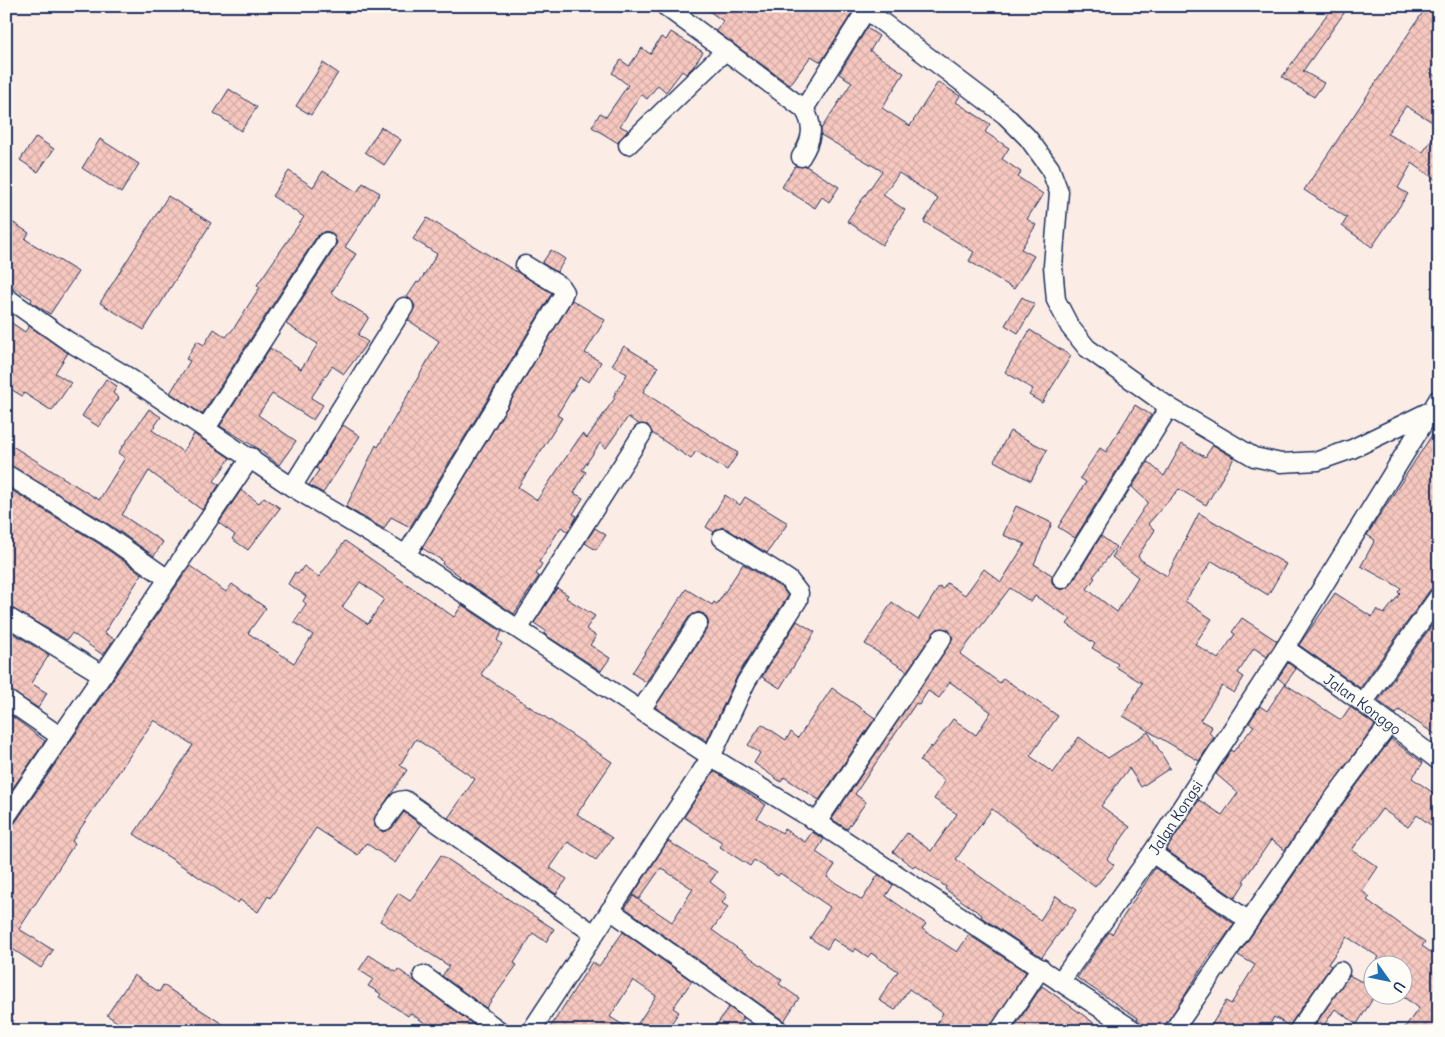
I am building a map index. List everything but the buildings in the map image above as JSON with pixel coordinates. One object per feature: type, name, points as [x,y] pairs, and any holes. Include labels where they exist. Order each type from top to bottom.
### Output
[{"type":"street","points":[[665,6],[804,109],[812,127],[809,142],[801,157]]},
{"type":"street","points":[[804,109],[863,8],[1005,115],[1028,138],[1045,160],[1050,168],[1058,192],[1053,266],[1056,300],[1070,327],[1087,348],[1169,407],[1254,457],[1281,463],[1318,461],[1352,449],[1434,404]]},
{"type":"street","points":[[628,145],[726,50]]},
{"type":"street","points":[[206,428],[326,242]]},
{"type":"street","points":[[406,555],[562,297],[564,292],[560,286],[525,264]]},
{"type":"street","points":[[6,297],[68,341],[251,457],[292,486],[406,555],[519,628],[711,757],[817,822],[1135,1031]]},
{"type":"street","points":[[292,486],[404,307]]},
{"type":"street","name":"Jalan Kongsi","points":[[1060,982],[1152,853],[1285,648],[1434,404]]},
{"type":"street","points":[[1062,579],[1169,407]]},
{"type":"street","points":[[519,628],[642,434]]},
{"type":"street","points":[[6,817],[251,457]]},
{"type":"street","points":[[6,474],[104,534],[168,579]]},
{"type":"street","points":[[530,1031],[711,757],[746,682],[798,600],[799,593],[789,580],[722,538]]},
{"type":"street","points":[[1363,703],[1439,596]]},
{"type":"street","points":[[6,616],[102,675]]},
{"type":"street","points":[[641,710],[698,623]]},
{"type":"street","points":[[817,822],[942,638]]},
{"type":"street","name":"Jalan Konggo","points":[[1285,648],[1390,723],[1435,751]]},
{"type":"street","points":[[6,699],[61,737]]},
{"type":"street","points":[[1173,1031],[1390,723]]},
{"type":"street","points":[[384,821],[399,801],[405,800],[594,934]]},
{"type":"street","points":[[1152,853],[1249,921]]},
{"type":"street","points":[[610,910],[780,1031]]},
{"type":"street","points":[[999,1031],[1041,968]]},
{"type":"street","points":[[1298,1031],[1340,971]]},
{"type":"street","points":[[423,975],[500,1031]]}]
